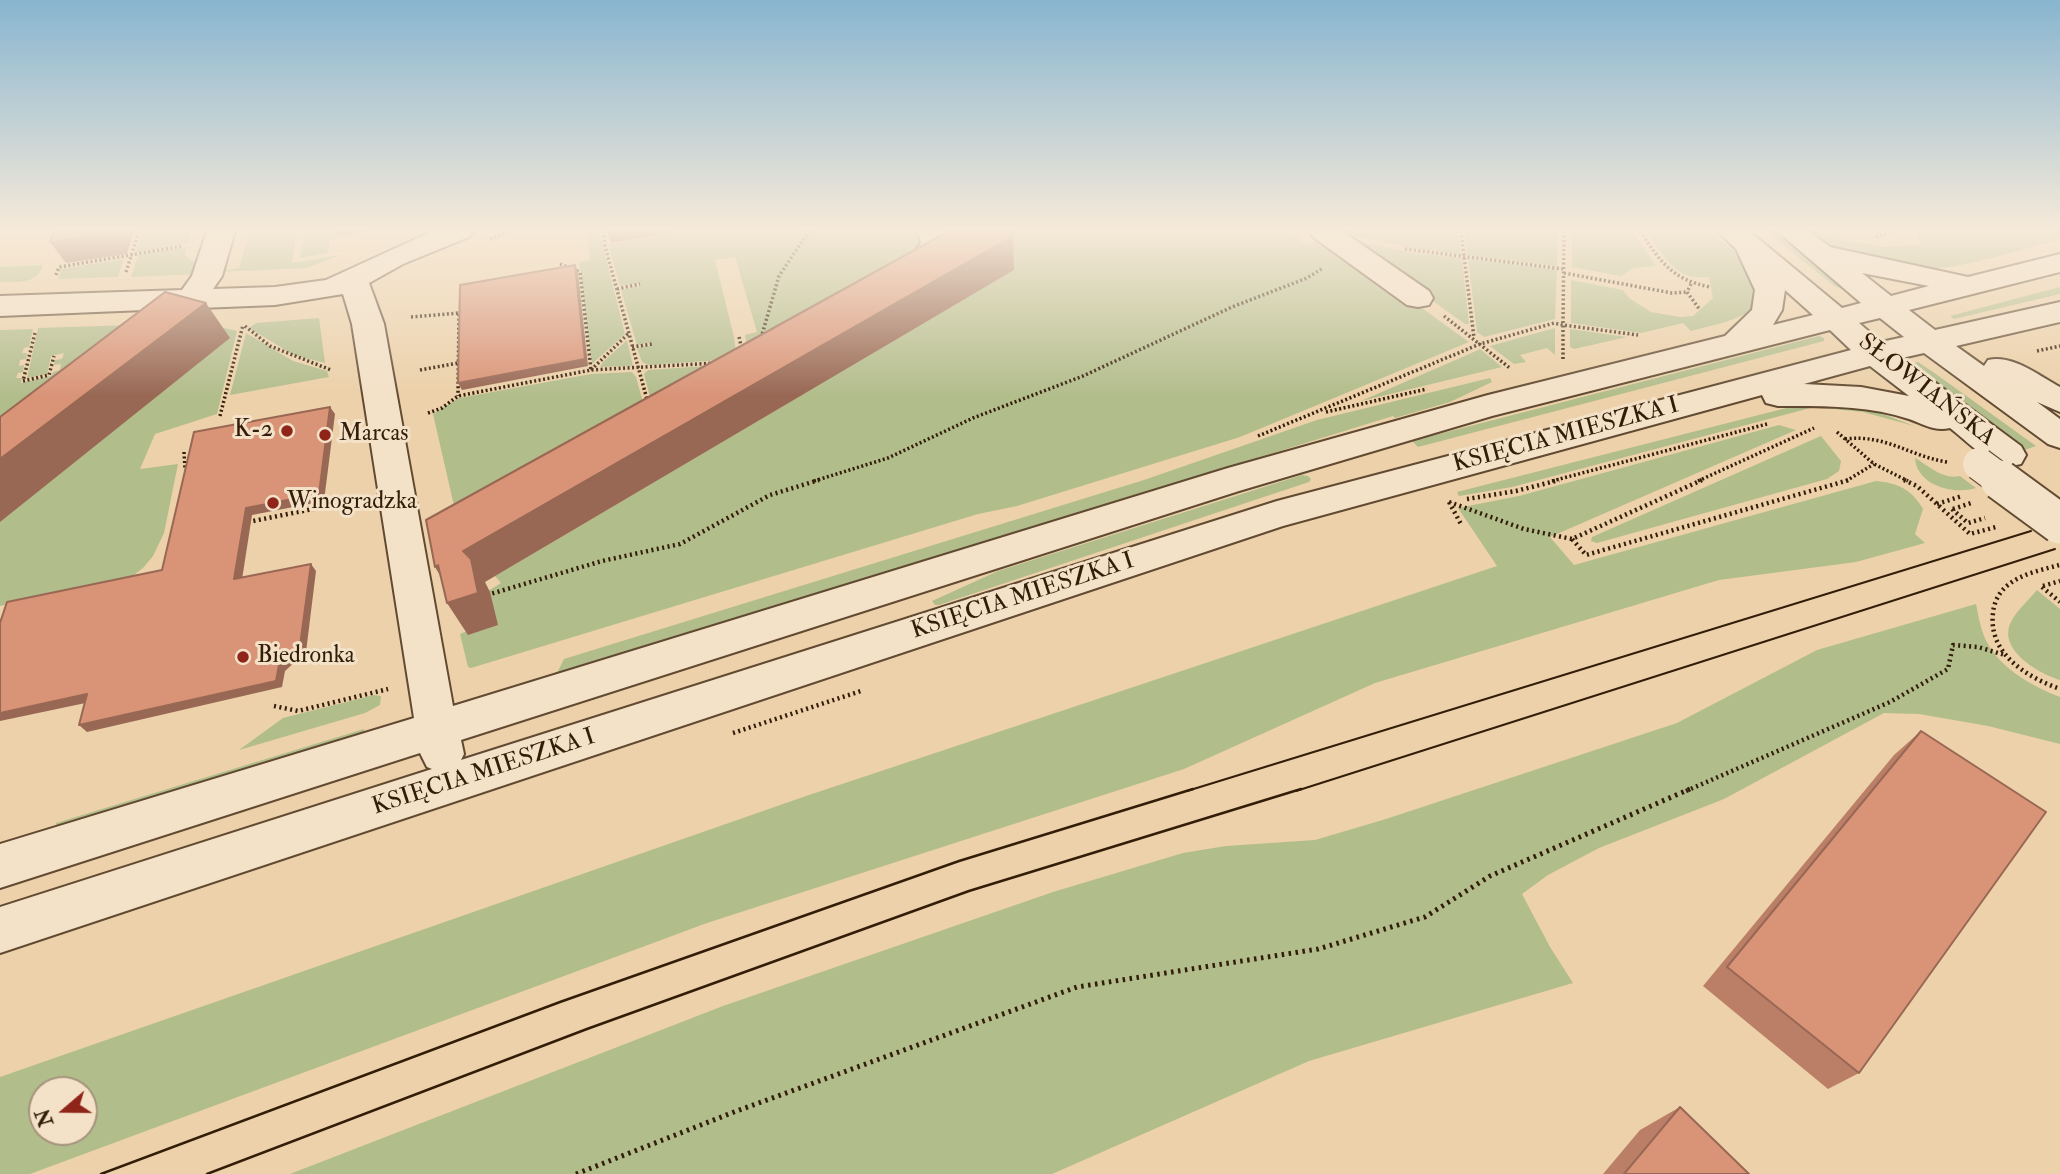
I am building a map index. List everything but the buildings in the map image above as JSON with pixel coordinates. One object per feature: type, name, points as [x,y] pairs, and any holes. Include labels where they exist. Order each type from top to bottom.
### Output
[{"type":"street","points":[[159,334],[176,321],[200,286]]},
{"type":"street","points":[[0,306],[310,293],[334,286]]},
{"type":"street","points":[[355,286],[368,324],[421,545],[436,730],[450,783]]},
{"type":"street","points":[[872,293],[885,286]]},
{"type":"street","points":[[1401,286],[1427,304]]},
{"type":"street","points":[[1737,343],[1757,326],[1769,310],[1771,296],[1767,286]]},
{"type":"street","name":"SŁOWIAŃSKA","points":[[1795,286],[1875,355],[1978,457],[2060,492]]},
{"type":"street","name":"SŁOWIAŃSKA","points":[[1860,286],[1928,341],[2060,435]]},
{"type":"street","name":"KSIĘCIA MIESZKA I","points":[[0,866],[1228,481],[1488,406],[1965,286]]},
{"type":"street","points":[[2051,315],[2027,368],[2038,406],[2060,435]]},
{"type":"street","name":"KSIĘCIA MIESZKA I","points":[[0,930],[1277,514],[1928,341],[2051,315]]},
{"type":"street","points":[[1928,341],[1979,358],[2027,368],[2060,401]]},
{"type":"street","points":[[1875,355],[1912,406],[2060,524]]},
{"type":"street","points":[[1716,396],[1846,395],[1912,406]]},
{"type":"path","points":[[581,286],[590,370]]},
{"type":"path","points":[[616,286],[649,406]]},
{"type":"path","points":[[617,289],[632,286]]},
{"type":"path","points":[[760,341],[776,286]]},
{"type":"path","points":[[474,599],[602,561],[680,544],[770,495],[888,458],[973,418],[1083,376],[1232,307],[1287,286]]},
{"type":"path","points":[[1468,286],[1474,338]]},
{"type":"path","points":[[1563,286],[1562,358],[1567,362]]},
{"type":"path","points":[[1636,286],[1672,293],[1687,292]]},
{"type":"path","points":[[1687,292],[1691,286]]},
{"type":"path","points":[[1698,286],[1710,287]]},
{"type":"path","points":[[1687,292],[1700,310]]},
{"type":"path","points":[[1427,304],[1474,338],[1511,370]]},
{"type":"path","points":[[411,317],[458,313],[458,396]]},
{"type":"path","points":[[220,416],[244,322],[245,328],[270,346],[331,370]]},
{"type":"path","points":[[1312,416],[1480,344],[1554,323],[1647,337]]},
{"type":"path","points":[[37,325],[23,381],[49,375],[54,356]]},
{"type":"path","points":[[590,370],[629,333]]},
{"type":"path","points":[[739,337],[744,361]]},
{"type":"path","points":[[632,347],[652,344]]},
{"type":"path","points":[[2027,368],[2060,346]]},
{"type":"path","points":[[421,370],[458,363]]},
{"type":"path","points":[[428,413],[442,408],[458,396],[590,370],[718,363]]},
{"type":"path","points":[[1437,504],[1516,491],[1777,421]]},
{"type":"path","points":[[1449,502],[1499,523],[1550,537],[1572,539],[1819,425]]},
{"type":"path","points":[[1837,432],[1874,464],[1917,486],[1970,534]]},
{"type":"path","points":[[1845,439],[1858,436],[1879,438],[1909,448],[1933,461]]},
{"type":"path","points":[[183,478],[187,464],[184,452]]},
{"type":"path","points":[[1572,539],[1586,555],[1843,483],[1874,464]]},
{"type":"path","points":[[1449,502],[1462,526]]},
{"type":"path","points":[[240,523],[343,503]]},
{"type":"path","points":[[1952,509],[1968,523]]},
{"type":"path","points":[[2060,564],[2021,576],[2007,585],[1999,594],[1990,627],[1995,642],[2005,655],[2033,676],[2060,689]]},
{"type":"path","points":[[2059,601],[2042,587],[2060,581]]},
{"type":"path","points":[[576,1174],[734,1112],[1077,987],[1247,962],[1318,948],[1425,917],[1490,876],[1890,702],[1948,669],[1953,645],[1978,647],[2005,655]]},
{"type":"path","points":[[274,706],[298,711],[388,689]]},
{"type":"green space","points":[[582,286],[613,286],[625,334],[592,364]]},
{"type":"green space","points":[[640,286],[721,286],[737,359],[648,365],[642,362],[637,348],[652,345],[652,342],[637,345],[621,290]]},
{"type":"green space","points":[[743,286],[873,286],[749,356],[745,335],[757,332]]},
{"type":"green space","points":[[986,286],[1391,286],[1469,342],[1240,437],[471,668],[468,667],[460,634],[467,631],[465,621],[460,623],[457,610],[501,583],[495,576]]},
{"type":"green space","points":[[1412,286],[1465,286],[1469,324],[1465,324]]},
{"type":"green space","points":[[1471,286],[1556,286],[1555,319],[1484,337],[1477,332]]},
{"type":"green space","points":[[1571,286],[1601,286],[1623,290],[1629,298],[1651,312],[1680,317],[1693,316],[1713,298],[1711,286],[1754,286],[1755,302],[1748,312],[1732,320],[1691,331],[1683,323],[1641,333],[1571,323]]},
{"type":"green space","points":[[2060,287],[2060,294],[1954,319],[1950,316]]},
{"type":"green space","points":[[319,318],[325,363],[294,355],[249,328],[256,323]]},
{"type":"green space","points":[[162,324],[0,447],[0,330],[33,329],[29,347],[24,348],[22,353],[27,353],[26,359],[20,360],[19,366],[24,365],[23,372],[18,373],[16,378],[22,378],[21,383],[51,376],[53,372],[60,370],[61,364],[54,365],[55,360],[62,359],[64,353],[51,356],[47,374],[27,378],[38,328]]},
{"type":"green space","points":[[181,325],[237,331],[217,414],[155,434],[140,469],[178,464],[164,533],[153,556],[130,578],[103,586],[0,606],[0,522]]},
{"type":"green space","points":[[1555,328],[1555,355],[1547,348],[1520,355],[1526,362],[1514,364],[1490,346]]},
{"type":"green space","points":[[1570,329],[1627,337],[1574,349],[1570,347]]},
{"type":"green space","points":[[246,333],[293,361],[327,371],[329,377],[230,395]]},
{"type":"green space","points":[[1819,336],[1824,338],[1824,341],[1418,447],[1412,441]]},
{"type":"green space","points":[[627,340],[633,366],[600,367],[603,362]]},
{"type":"green space","points":[[1480,349],[1502,367],[1361,401],[1467,355]]},
{"type":"green space","points":[[1918,362],[2036,446],[2022,451],[1924,379],[1914,366],[1914,363]]},
{"type":"green space","points":[[734,364],[651,401],[644,374],[648,370]]},
{"type":"green space","points":[[632,372],[636,377],[644,406],[457,519],[433,414],[459,398],[591,374]]},
{"type":"green space","points":[[1490,378],[1492,382],[1450,402],[1395,418],[1393,416],[556,675],[564,659],[1144,480],[1317,420]]},
{"type":"green space","points":[[1810,402],[1873,410],[1914,426],[1863,412],[1814,407],[1512,487],[1459,496],[1457,492]]},
{"type":"green space","points":[[1779,425],[1796,430],[1550,537],[1574,565],[1876,481],[1903,488],[1919,502],[1923,509],[1915,534],[1925,543],[1856,562],[1719,580],[1375,683],[1184,769],[707,923],[30,1174],[0,1174],[0,1077],[809,795],[1497,566],[1458,508],[1519,496]]},
{"type":"green space","points":[[1821,436],[1841,461],[1839,471],[1827,479],[1597,543],[1591,541],[1592,537]]},
{"type":"green space","points":[[1915,458],[1942,474],[1960,476],[1976,488],[1948,489],[1929,482],[1917,468]]},
{"type":"green space","points":[[1302,475],[1311,479],[1309,482],[939,605],[932,601],[998,571]]},
{"type":"green space","points":[[2037,590],[2060,609],[2060,680],[2032,667],[2010,643],[2008,634],[2012,620]]},
{"type":"green space","points":[[1976,604],[1984,636],[1997,657],[2026,681],[2060,697],[2060,744],[1988,726],[1919,714],[1884,713],[1724,799],[1599,848],[1548,875],[1522,894],[1573,983],[1309,1061],[1052,1174],[290,1174],[723,1006],[1053,892],[1183,853],[1226,846],[1315,840],[1386,819],[1677,723],[1817,650]]},
{"type":"green space","points":[[374,695],[381,696],[380,705],[365,713],[239,750],[283,718]]},
{"type":"green space","points":[[364,729],[364,737],[57,833],[56,823]]},
{"type":"tram line","points":[[1187,791],[2031,531]]},
{"type":"tram line","points":[[1296,791],[2055,549]]},
{"type":"tram line","points":[[101,1174],[560,1002],[959,861],[1193,789]]},
{"type":"tram line","points":[[207,1174],[587,1029],[969,891],[1301,789]]},
{"type":"place","name":"K-2","points":[[287,431]]},
{"type":"place","name":"Marcas","points":[[325,435]]},
{"type":"place","name":"Winogradzka","points":[[273,503]]},
{"type":"place","name":"Biedronka","points":[[243,657]]}]
